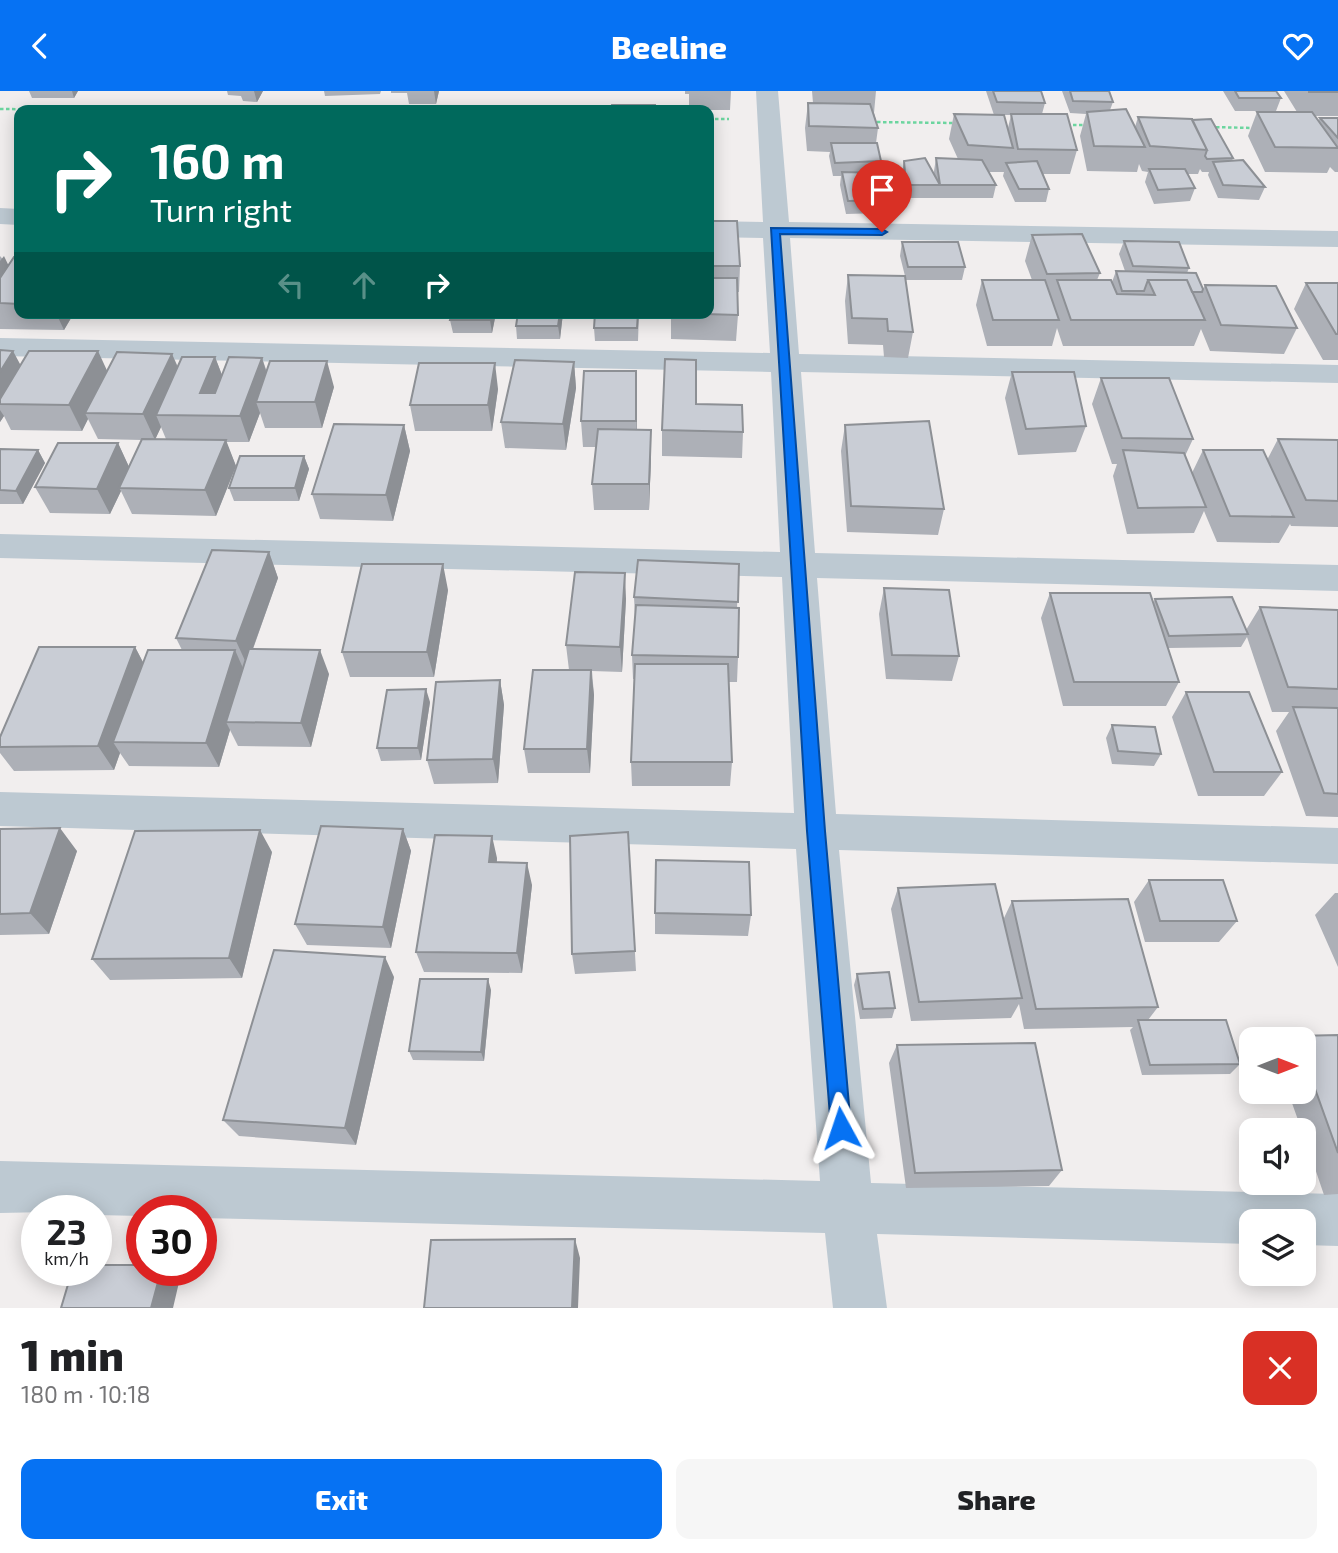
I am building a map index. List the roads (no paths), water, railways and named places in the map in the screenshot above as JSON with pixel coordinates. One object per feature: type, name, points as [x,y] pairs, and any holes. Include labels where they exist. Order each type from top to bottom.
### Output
[{"type":"street","points":[[768,105],[816,831],[848,1209],[860,1308]]},
{"type":"street","points":[[714,229],[1338,239]]},
{"type":"street","points":[[0,348],[1338,374]]},
{"type":"street","points":[[0,546],[1338,578]]},
{"type":"street","points":[[0,809],[1338,846]]},
{"type":"street","points":[[0,1187],[1338,1220]]}]
